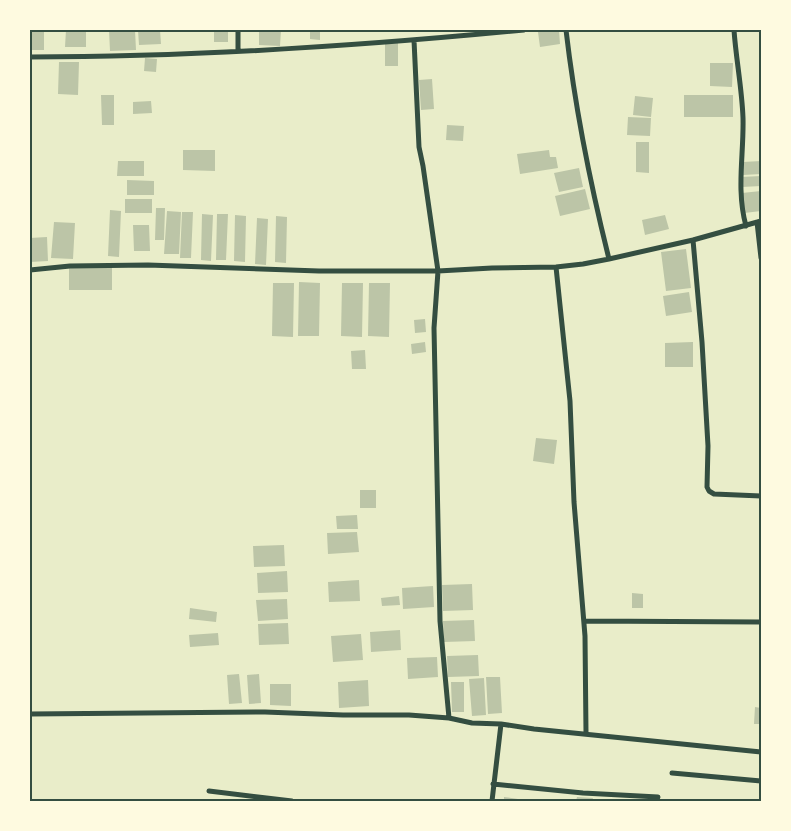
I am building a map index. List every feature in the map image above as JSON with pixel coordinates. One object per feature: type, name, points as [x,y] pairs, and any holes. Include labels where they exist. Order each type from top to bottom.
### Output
[{"type":"street","points":[[238,30],[238,52]]},
{"type":"street","points":[[30,57],[138,56],[332,47],[524,30]]},
{"type":"street","points":[[566,30],[573,86],[595,204],[609,259]]},
{"type":"street","points":[[734,30],[743,116],[741,208],[746,226]]},
{"type":"street","points":[[414,40],[418,147],[424,166],[438,271],[434,328],[440,612],[449,718]]},
{"type":"street","points":[[30,270],[70,266],[148,265],[269,270],[438,271],[556,267],[609,259],[693,240],[759,222],[761,258]]},
{"type":"street","points":[[693,240],[702,342],[708,446],[708,487],[714,494],[761,496]]},
{"type":"street","points":[[556,267],[570,401],[574,502],[584,621],[586,733]]},
{"type":"street","points":[[584,621],[761,622]]},
{"type":"street","points":[[30,714],[265,712],[409,715],[761,752]]},
{"type":"street","points":[[492,801],[501,724]]},
{"type":"street","points":[[672,772],[761,781]]},
{"type":"street","points":[[493,784],[583,793],[658,797]]},
{"type":"street","points":[[209,791],[292,801]]},
{"type":"building","points":[[30,30],[44,30],[44,50],[30,50]]},
{"type":"building","points":[[66,30],[86,30],[86,47],[65,47]]},
{"type":"building","points":[[109,30],[135,30],[136,50],[110,51]]},
{"type":"building","points":[[138,30],[160,30],[161,44],[139,45]]},
{"type":"building","points":[[214,30],[228,30],[228,42],[214,42]]},
{"type":"building","points":[[259,30],[281,30],[280,46],[259,45]]},
{"type":"building","points":[[310,30],[320,30],[320,40],[310,39]]},
{"type":"building","points":[[559,30],[560,44],[540,47],[538,32]]},
{"type":"building","points":[[398,43],[398,66],[385,66],[385,44]]},
{"type":"building","points":[[145,58],[157,59],[156,72],[144,71]]},
{"type":"building","points":[[59,62],[79,62],[78,95],[58,94]]},
{"type":"building","points":[[710,63],[733,63],[732,87],[710,86]]},
{"type":"building","points":[[432,79],[434,109],[421,110],[419,80]]},
{"type":"building","points":[[101,95],[114,95],[114,125],[102,125]]},
{"type":"building","points":[[684,95],[733,95],[733,117],[684,117]]},
{"type":"building","points":[[635,96],[653,98],[651,117],[633,115]]},
{"type":"building","points":[[151,101],[152,113],[133,114],[133,102]]},
{"type":"building","points":[[628,117],[651,118],[650,136],[627,135]]},
{"type":"building","points":[[447,125],[464,126],[463,141],[446,140]]},
{"type":"building","points":[[636,142],[649,142],[649,173],[636,172]]},
{"type":"building","points":[[183,150],[215,150],[215,171],[183,170]]},
{"type":"building","points":[[549,150],[550,157],[556,157],[558,168],[520,174],[517,154]]},
{"type":"building","points":[[118,161],[144,161],[144,176],[117,176]]},
{"type":"building","points":[[761,161],[761,174],[743,175],[743,162]]},
{"type":"building","points":[[579,168],[583,187],[559,192],[554,173]]},
{"type":"building","points":[[761,176],[761,186],[742,187],[741,177]]},
{"type":"building","points":[[127,180],[154,181],[154,195],[127,195]]},
{"type":"building","points":[[585,189],[590,209],[560,216],[555,196]]},
{"type":"building","points":[[761,191],[761,211],[744,213],[742,193]]},
{"type":"building","points":[[125,199],[152,199],[152,213],[125,213]]},
{"type":"building","points":[[156,208],[165,208],[164,240],[155,240]]},
{"type":"building","points":[[110,210],[121,211],[119,257],[108,256]]},
{"type":"building","points":[[167,211],[181,212],[179,254],[164,254]]},
{"type":"building","points":[[182,212],[193,212],[191,258],[180,258]]},
{"type":"building","points":[[202,214],[213,215],[211,261],[201,260]]},
{"type":"building","points":[[217,214],[228,214],[226,260],[216,260]]},
{"type":"building","points":[[235,215],[246,216],[245,262],[234,261]]},
{"type":"building","points":[[665,215],[669,229],[645,235],[642,220]]},
{"type":"building","points":[[276,216],[287,217],[286,263],[275,262]]},
{"type":"building","points":[[257,218],[268,219],[266,265],[255,264]]},
{"type":"building","points":[[54,222],[75,223],[73,259],[51,258]]},
{"type":"building","points":[[133,225],[149,225],[150,251],[134,251]]},
{"type":"building","points":[[47,237],[48,261],[30,262],[30,238]]},
{"type":"building","points":[[686,249],[691,288],[666,291],[661,252]]},
{"type":"building","points":[[69,268],[112,268],[112,290],[69,290]]},
{"type":"building","points":[[299,282],[320,283],[319,336],[298,336]]},
{"type":"building","points":[[273,283],[294,283],[293,337],[272,336]]},
{"type":"building","points":[[342,283],[363,283],[362,337],[341,336]]},
{"type":"building","points":[[369,283],[390,283],[389,337],[368,336]]},
{"type":"building","points":[[689,292],[692,312],[666,316],[663,296]]},
{"type":"building","points":[[425,319],[426,332],[415,333],[414,320]]},
{"type":"building","points":[[425,342],[426,352],[412,354],[411,344]]},
{"type":"building","points":[[693,342],[693,367],[665,367],[665,343]]},
{"type":"building","points":[[365,350],[366,369],[352,369],[351,351]]},
{"type":"building","points":[[536,438],[557,440],[554,464],[533,461]]},
{"type":"building","points":[[360,490],[376,490],[376,508],[360,508]]},
{"type":"building","points":[[357,515],[358,529],[337,529],[336,516]]},
{"type":"building","points":[[357,532],[359,552],[328,554],[327,533]]},
{"type":"building","points":[[284,545],[285,566],[254,567],[253,546]]},
{"type":"building","points":[[287,571],[288,592],[258,593],[257,573]]},
{"type":"building","points":[[359,580],[360,601],[329,602],[328,582]]},
{"type":"building","points":[[472,584],[473,610],[443,611],[442,585]]},
{"type":"building","points":[[433,586],[434,607],[403,609],[402,588]]},
{"type":"building","points":[[632,593],[643,594],[643,608],[632,608]]},
{"type":"building","points":[[399,596],[400,605],[382,606],[381,598]]},
{"type":"building","points":[[287,599],[288,619],[258,621],[256,600]]},
{"type":"building","points":[[190,608],[217,612],[216,622],[189,619]]},
{"type":"building","points":[[474,620],[475,641],[444,642],[443,621]]},
{"type":"building","points":[[288,623],[289,644],[259,645],[258,624]]},
{"type":"building","points":[[400,630],[401,650],[371,652],[370,632]]},
{"type":"building","points":[[218,633],[219,645],[190,647],[189,635]]},
{"type":"building","points":[[361,634],[363,660],[333,662],[331,636]]},
{"type":"building","points":[[478,655],[479,676],[448,677],[447,656]]},
{"type":"building","points":[[437,657],[438,677],[408,679],[407,658]]},
{"type":"building","points":[[239,674],[242,703],[229,704],[227,675]]},
{"type":"building","points":[[259,674],[261,703],[249,704],[247,675]]},
{"type":"building","points":[[486,677],[500,677],[502,713],[488,714]]},
{"type":"building","points":[[484,678],[486,715],[472,716],[469,679]]},
{"type":"building","points":[[368,680],[369,706],[339,708],[338,682]]},
{"type":"building","points":[[451,682],[464,682],[464,712],[452,712]]},
{"type":"building","points":[[270,684],[291,684],[291,706],[270,705]]},
{"type":"building","points":[[755,707],[761,708],[761,724],[754,724]]},
{"type":"building","points":[[504,797],[518,799],[518,801],[504,801]]},
{"type":"building","points":[[577,797],[593,798],[592,801],[576,801]]}]
